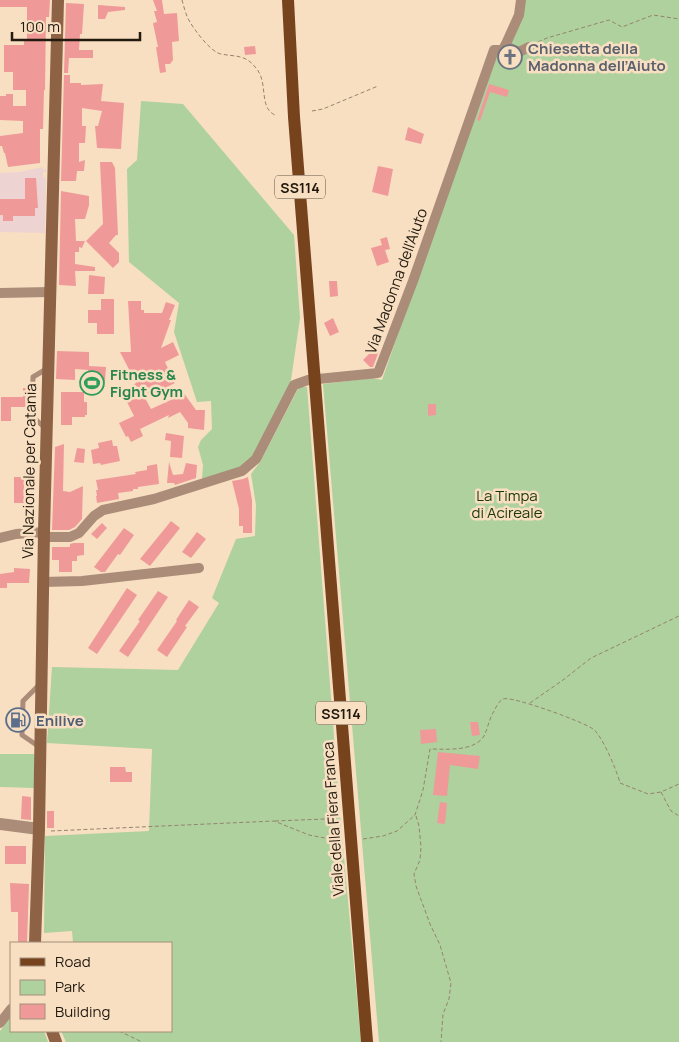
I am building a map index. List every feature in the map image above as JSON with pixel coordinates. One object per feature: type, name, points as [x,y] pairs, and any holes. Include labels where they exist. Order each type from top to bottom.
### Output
[{"type":"main road","name":"Via Nazionale per Catania","points":[[35,942],[58,0]]},
{"type":"main road","name":"Viale della Fiera Franca","points":[[288,0],[294,117],[367,1042]]},
{"type":"street","name":"Via Madonna dell'Aiuto","points":[[44,534],[70,537],[79,533],[94,516],[103,510],[154,499],[242,471],[256,460],[294,385],[308,380],[378,373],[413,281],[494,50],[503,50],[519,15],[521,0]]},
{"type":"street","points":[[505,46],[519,52],[529,47]]},
{"type":"street","points":[[0,293],[50,292]]},
{"type":"street","points":[[0,538],[23,533],[44,534]]},
{"type":"street","points":[[43,582],[82,582],[199,568]]},
{"type":"street","points":[[0,824],[39,830]]},
{"type":"street","points":[[0,1023],[10,1010]]},
{"type":"lane","points":[[40,748],[22,735],[23,701],[41,683]]},
{"type":"path","points":[[182,0],[189,21],[212,49],[221,54],[234,54],[257,68],[264,82],[266,108],[275,115]]},
{"type":"path","points":[[529,47],[547,38],[610,20],[622,27],[654,15],[679,19]]},
{"type":"path","points":[[312,111],[322,109],[378,86]]},
{"type":"path","points":[[530,704],[591,658],[679,616]]},
{"type":"path","points":[[358,840],[383,836],[397,831],[415,815],[423,790],[430,749],[468,747],[480,740],[484,736],[492,713],[501,700],[508,697],[593,729],[618,773],[620,783],[648,794],[661,792],[679,784]]},
{"type":"path","points":[[661,792],[671,811],[679,816]]},
{"type":"path","points":[[415,815],[419,826],[421,847],[420,860],[414,874],[416,886],[440,945],[450,983],[449,999],[443,1014],[441,1042]]},
{"type":"path","points":[[39,830],[325,819]]},
{"type":"path","points":[[274,821],[309,835],[342,841]]},
{"type":"path","points":[[121,1032],[142,1042]]},
{"type":"shaded area","points":[[43,167],[43,170],[46,169],[46,172],[43,172],[43,177],[46,178],[45,233],[0,232],[0,173],[20,172]]},
{"type":"green space","name":"La Timpa di Acireale","points":[[524,0],[679,0],[679,1042],[379,1042],[323,384],[372,378],[382,380],[498,52]]},
{"type":"green space","points":[[141,101],[183,104],[294,235],[300,318],[290,387],[254,457],[240,468],[202,479],[203,465],[198,447],[201,440],[212,429],[211,401],[197,402],[174,332],[179,303],[129,262],[127,169],[137,160]]},
{"type":"green space","points":[[299,387],[307,387],[340,814],[361,1042],[66,1042],[61,1032],[172,1032],[172,942],[73,942],[72,931],[44,933],[45,836],[149,831],[152,749],[47,743],[52,667],[178,670],[219,603],[212,598],[236,539],[255,536],[256,505],[251,474],[260,462]]},
{"type":"green space","points":[[0,754],[35,754],[35,788],[0,787]]},
{"type":"green space","points":[[10,1018],[10,1032],[44,1032],[48,1042],[0,1042],[0,1031]]},
{"type":"building","points":[[0,0],[50,0],[49,17],[46,17],[45,90],[43,129],[40,129],[40,163],[8,167],[5,153],[2,146],[0,146],[0,136],[23,133],[23,121],[0,120],[0,96],[13,94],[13,106],[26,106],[26,90],[13,90],[13,72],[4,72],[4,45],[24,45],[24,40],[27,40],[27,7],[0,7]]},
{"type":"building","points":[[153,0],[162,0],[164,14],[177,13],[179,41],[172,42],[173,60],[170,64],[165,64],[166,72],[160,73],[156,47],[158,47],[153,23],[157,22],[154,11],[157,11]]},
{"type":"building","points":[[66,3],[84,4],[79,50],[93,50],[93,58],[69,58],[68,73],[64,73]]},
{"type":"building","points":[[98,5],[125,7],[125,10],[108,12],[105,19],[98,19]]},
{"type":"building","points":[[255,46],[256,54],[245,55],[244,47]]},
{"type":"building","points":[[64,75],[70,75],[70,83],[81,83],[81,85],[103,84],[101,101],[124,103],[121,149],[97,148],[95,126],[98,126],[102,111],[82,108],[82,126],[86,126],[85,143],[79,143],[79,162],[85,160],[84,171],[77,171],[76,181],[61,181]]},
{"type":"building","points":[[489,84],[509,90],[507,97],[490,92],[480,121],[477,120]]},
{"type":"building","points":[[408,127],[424,134],[421,144],[405,140]]},
{"type":"building","points":[[100,162],[112,162],[115,168],[118,235],[109,243],[119,253],[119,262],[113,268],[86,241],[103,224]]},
{"type":"building","points":[[378,166],[393,169],[388,196],[372,192]]},
{"type":"building","points":[[25,178],[36,178],[38,208],[35,208],[35,216],[13,216],[13,221],[3,221],[3,215],[0,215],[0,199],[25,199]]},
{"type":"building","points":[[61,191],[89,196],[89,205],[85,219],[75,219],[76,241],[85,241],[82,248],[79,247],[79,252],[75,252],[75,264],[95,267],[95,271],[75,271],[76,286],[59,285]]},
{"type":"building","points":[[387,237],[390,249],[385,250],[389,262],[377,266],[371,248],[382,245],[380,239]]},
{"type":"building","points":[[89,275],[105,277],[104,294],[88,294]]},
{"type":"building","points":[[329,281],[337,281],[338,296],[330,297]]},
{"type":"building","points":[[101,299],[114,299],[114,334],[97,334],[97,323],[88,323],[88,310],[101,310]]},
{"type":"building","points":[[128,301],[141,301],[141,310],[144,310],[144,313],[162,313],[166,302],[175,305],[161,348],[173,342],[179,355],[165,362],[175,383],[145,398],[151,409],[183,392],[196,410],[205,410],[204,430],[188,428],[188,423],[180,412],[168,418],[169,415],[140,429],[143,436],[131,442],[128,436],[126,437],[119,423],[134,416],[122,392],[136,383],[120,352],[131,352]]},
{"type":"building","points":[[333,318],[339,332],[330,336],[324,323]]},
{"type":"building","points":[[376,347],[379,351],[373,367],[370,367],[363,360]]},
{"type":"building","points":[[57,351],[89,352],[89,366],[106,367],[105,381],[90,380],[88,370],[75,369],[75,380],[56,379]]},
{"type":"building","points":[[23,388],[28,388],[28,407],[11,407],[11,421],[1,421],[1,397],[23,397]]},
{"type":"building","points":[[61,392],[84,392],[84,402],[87,402],[87,415],[85,417],[72,417],[72,425],[61,425]]},
{"type":"building","points":[[428,404],[436,404],[436,415],[428,416]]},
{"type":"building","points":[[166,433],[184,436],[182,458],[170,457],[171,441],[165,440]]},
{"type":"building","points":[[112,440],[113,446],[117,446],[120,461],[101,465],[100,463],[93,464],[91,450],[99,448],[98,443]]},
{"type":"building","points":[[64,444],[63,491],[70,492],[83,486],[82,519],[75,527],[69,530],[52,530],[55,447]]},
{"type":"building","points":[[77,448],[85,449],[84,463],[74,462]]},
{"type":"building","points":[[169,462],[173,475],[183,474],[186,463],[197,465],[196,478],[175,485],[174,483],[167,483]]},
{"type":"building","points":[[157,464],[159,484],[138,487],[138,489],[133,489],[133,491],[118,493],[119,499],[97,503],[96,490],[98,490],[96,480],[136,474],[135,472],[147,470],[147,466]]},
{"type":"building","points":[[24,468],[34,468],[34,477],[24,477]]},
{"type":"building","points":[[14,477],[24,477],[24,494],[28,494],[28,503],[14,503]]},
{"type":"building","points":[[248,477],[252,500],[252,533],[243,533],[243,526],[239,526],[239,509],[232,481]]},
{"type":"building","points":[[171,521],[180,528],[150,566],[140,559]]},
{"type":"building","points":[[102,523],[107,528],[97,539],[91,534]]},
{"type":"building","points":[[124,528],[134,535],[105,572],[101,572],[94,567]]},
{"type":"building","points":[[197,532],[206,539],[191,558],[182,552]]},
{"type":"building","points":[[84,543],[84,555],[77,556],[77,561],[72,561],[72,572],[59,572],[59,560],[52,560],[52,547],[70,547],[70,544]]},
{"type":"building","points":[[14,568],[30,569],[29,583],[7,583],[7,588],[0,588],[0,574],[14,572]]},
{"type":"building","points":[[127,588],[137,595],[97,654],[88,648]]},
{"type":"building","points":[[158,591],[168,597],[128,657],[119,651]]},
{"type":"building","points":[[189,600],[199,607],[185,626],[187,627],[167,657],[157,650]]},
{"type":"building","points":[[470,722],[478,722],[480,735],[472,736]]},
{"type":"building","points":[[436,729],[437,742],[421,744],[420,730]]},
{"type":"building","points":[[438,752],[480,756],[478,769],[450,765],[447,796],[433,795]]},
{"type":"building","points":[[110,767],[125,767],[126,772],[132,772],[132,782],[110,782]]},
{"type":"building","points":[[22,796],[31,797],[31,820],[21,819]]},
{"type":"building","points":[[440,802],[447,803],[445,824],[437,823]]},
{"type":"building","points":[[47,811],[54,811],[54,828],[47,828]]},
{"type":"building","points":[[5,846],[26,846],[26,864],[5,864]]},
{"type":"building","points":[[10,883],[29,884],[27,942],[18,942],[18,912],[11,912]]},
{"type":"place","name":"Chiesetta della Madonna dell’Aiuto","points":[[510,57]]},
{"type":"place","name":"Fitness & Fight Gym","points":[[92,383]]},
{"type":"place","name":"Enilive","points":[[18,720]]}]
